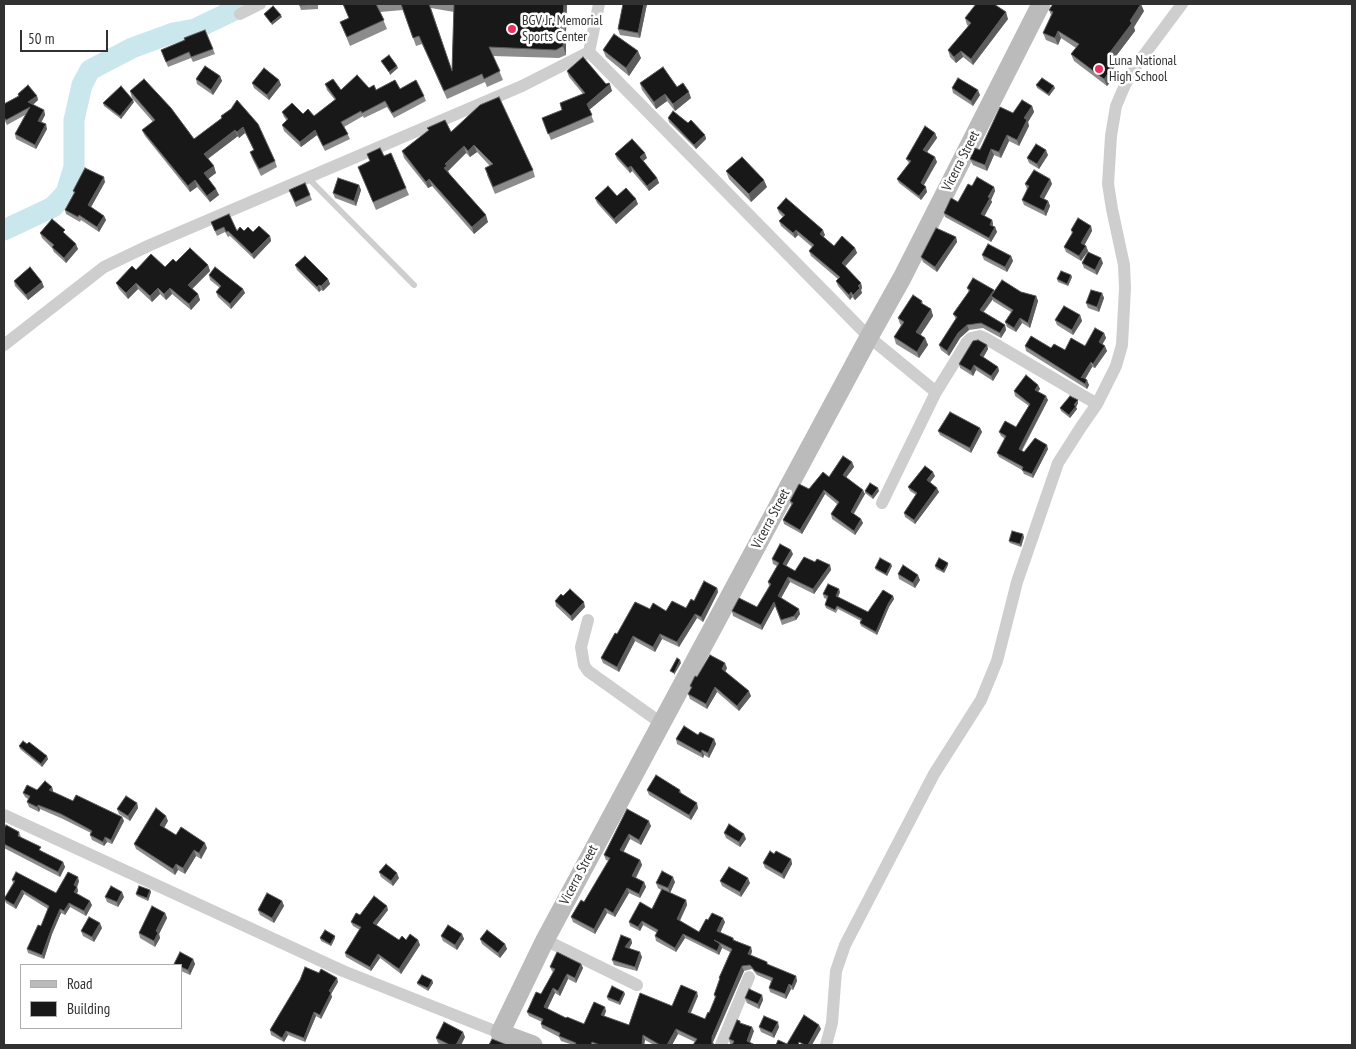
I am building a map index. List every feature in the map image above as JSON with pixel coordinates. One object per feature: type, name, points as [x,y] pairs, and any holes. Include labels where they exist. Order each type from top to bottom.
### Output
[{"type":"main road","name":"Vicerra Street","points":[[500,1033],[545,940],[902,278],[1041,4]]},
{"type":"main road","points":[[500,1033],[533,1045]]},
{"type":"street","points":[[240,14],[260,4]]},
{"type":"street","points":[[589,52],[599,4]]},
{"type":"street","points":[[826,1045],[832,1023],[836,972],[845,945],[934,774],[981,700],[998,661],[1017,582],[1058,463],[1070,442],[1097,404],[1116,366],[1122,345],[1125,288],[1124,265],[1108,184],[1111,136],[1116,106],[1125,85],[1138,63],[1182,4]]},
{"type":"street","points":[[4,346],[104,267],[150,245],[309,179],[522,86],[589,52]]},
{"type":"street","points":[[589,52],[869,337],[936,392]]},
{"type":"street","points":[[882,503],[936,392],[971,338],[980,336],[1097,404]]},
{"type":"street","points":[[588,620],[581,647],[584,665],[588,671],[662,723]]},
{"type":"street","points":[[4,816],[343,971],[500,1033]]},
{"type":"street","points":[[545,940],[637,985]]},
{"type":"street","points":[[722,1045],[749,976]]},
{"type":"lane","points":[[309,179],[414,284]]},
{"type":"building","points":[[343,4],[376,4],[384,20],[347,37],[340,22],[349,18]]},
{"type":"building","name":"BGV Jr. Memorial Sports Center","points":[[401,4],[429,4],[452,71],[454,4],[564,4],[563,24],[548,15],[563,33],[563,46],[556,50],[489,47],[500,71],[484,79],[482,74],[444,91],[419,36],[413,38]]},
{"type":"building","points":[[623,4],[644,4],[638,33],[618,29]]},
{"type":"building","points":[[976,4],[994,4],[1006,12],[971,59],[961,51],[954,57],[948,50],[971,23],[965,18]]},
{"type":"building","points":[[1053,4],[1141,4],[1130,21],[1132,23],[1108,55],[1113,59],[1108,65],[1112,69],[1104,79],[1071,54],[1079,44],[1058,31],[1055,38],[1043,33],[1053,12],[1049,10]]},
{"type":"building","points":[[273,6],[281,15],[271,23],[264,14]]},
{"type":"building","points":[[205,30],[213,49],[191,57],[189,52],[166,62],[161,50]]},
{"type":"building","points":[[614,34],[638,51],[626,68],[603,50]]},
{"type":"building","points":[[389,55],[397,66],[389,72],[381,61]]},
{"type":"building","points":[[583,57],[606,84],[610,84],[587,104],[592,115],[548,134],[542,118],[562,110],[560,103],[585,93],[567,71]]},
{"type":"building","points":[[205,66],[220,76],[211,90],[196,79]]},
{"type":"building","points":[[663,67],[677,87],[683,83],[689,92],[673,104],[665,94],[654,102],[640,83]]},
{"type":"building","points":[[264,68],[279,80],[267,95],[252,83]]},
{"type":"building","points":[[357,75],[369,88],[374,85],[376,90],[395,80],[400,89],[416,80],[424,96],[392,113],[385,101],[362,113],[361,111],[341,122],[348,134],[323,146],[315,130],[300,142],[282,125],[288,119],[282,112],[292,103],[303,114],[308,109],[314,116],[336,99],[325,84],[333,79],[341,90]]},
{"type":"building","points":[[958,78],[978,90],[971,101],[952,88]]},
{"type":"building","points":[[1042,78],[1054,86],[1048,94],[1036,85]]},
{"type":"building","points":[[144,79],[171,108],[194,139],[222,118],[221,116],[231,109],[237,100],[258,124],[275,161],[259,169],[250,152],[254,150],[243,127],[237,132],[235,130],[204,154],[214,166],[204,173],[216,189],[207,196],[195,180],[188,186],[142,130],[155,120],[130,91]]},
{"type":"building","points":[[28,85],[37,96],[28,102],[44,110],[38,121],[46,124],[35,145],[15,134],[30,107],[6,120],[4,117],[4,104],[19,96],[18,94]]},
{"type":"building","points":[[121,86],[133,100],[120,116],[103,103]]},
{"type":"building","points":[[499,97],[533,170],[493,187],[485,168],[493,164],[474,145],[468,151],[464,146],[445,164],[447,166],[444,168],[486,215],[472,227],[429,179],[426,182],[402,151],[429,130],[427,128],[445,120],[451,132],[480,105]]},
{"type":"building","points":[[1022,100],[1032,106],[1024,118],[1027,120],[1017,140],[1007,135],[999,152],[991,149],[985,165],[970,159],[975,148],[980,150],[1000,107],[1013,113]]},
{"type":"building","points":[[673,111],[688,123],[691,120],[705,135],[694,145],[668,118]]},
{"type":"building","points":[[925,126],[935,133],[923,150],[935,157],[921,183],[926,187],[919,196],[897,179],[911,161],[906,159]]},
{"type":"building","points":[[632,139],[645,153],[640,157],[657,178],[647,186],[631,166],[628,168],[615,154]]},
{"type":"building","points":[[1036,144],[1046,150],[1037,164],[1027,158]]},
{"type":"building","points":[[380,148],[384,156],[391,153],[406,188],[373,202],[358,167],[370,161],[367,154]]},
{"type":"building","points":[[742,157],[764,180],[749,194],[726,171]]},
{"type":"building","points":[[85,168],[104,177],[88,205],[104,216],[97,227],[79,215],[78,217],[65,210]]},
{"type":"building","points":[[1034,170],[1050,179],[1040,197],[1048,201],[1044,211],[1022,200],[1029,186],[1025,184]]},
{"type":"building","points":[[977,177],[994,187],[981,214],[992,220],[990,225],[995,227],[989,238],[944,213],[951,198],[958,202],[968,184],[972,186]]},
{"type":"building","points":[[338,178],[359,185],[354,201],[333,193]]},
{"type":"building","points":[[305,183],[310,195],[295,202],[289,190]]},
{"type":"building","points":[[608,186],[617,196],[626,188],[636,199],[614,219],[595,198]]},
{"type":"building","points":[[786,198],[823,230],[820,234],[834,246],[842,236],[855,248],[842,263],[861,283],[858,286],[860,288],[853,295],[851,292],[849,295],[836,281],[840,277],[809,251],[814,245],[796,230],[793,233],[779,221],[785,215],[777,208]]},
{"type":"building","points":[[229,214],[237,231],[240,227],[244,231],[248,227],[253,232],[259,226],[270,236],[252,254],[228,231],[226,232],[224,227],[215,231],[211,222]]},
{"type":"building","points":[[1078,218],[1091,226],[1081,243],[1086,246],[1079,256],[1064,247],[1073,232],[1071,230]]},
{"type":"building","points":[[52,219],[65,230],[63,232],[76,244],[64,258],[52,247],[54,245],[40,233]]},
{"type":"building","points":[[936,228],[956,237],[935,267],[921,257]]},
{"type":"building","points":[[988,244],[1011,256],[1005,267],[982,255]]},
{"type":"building","points":[[190,248],[208,265],[188,285],[198,294],[189,304],[170,288],[164,294],[158,288],[150,296],[136,283],[126,293],[116,283],[132,266],[136,270],[151,254],[165,267],[173,259],[176,262]]},
{"type":"building","points":[[1088,252],[1101,258],[1095,270],[1082,263]]},
{"type":"building","points":[[305,256],[328,279],[321,286],[317,287],[295,265]]},
{"type":"building","points":[[30,267],[42,282],[26,295],[14,281]]},
{"type":"building","points":[[215,267],[243,289],[230,304],[216,292],[221,286],[209,275]]},
{"type":"building","points":[[1061,271],[1071,275],[1067,284],[1057,279]]},
{"type":"building","points":[[973,278],[994,290],[980,310],[1005,325],[1000,333],[981,323],[967,325],[958,333],[947,351],[939,345],[957,317],[953,314],[970,290],[967,288]]},
{"type":"building","points":[[1002,280],[1021,292],[1036,296],[1028,323],[1020,318],[1014,328],[1005,322],[1013,310],[991,296]]},
{"type":"building","points":[[1091,290],[1102,293],[1097,307],[1086,303]]},
{"type":"building","points":[[913,295],[931,309],[916,332],[925,338],[917,352],[894,337],[904,322],[898,318]]},
{"type":"building","points":[[1064,306],[1080,315],[1072,330],[1055,320]]},
{"type":"building","points":[[1095,328],[1104,333],[1099,342],[1105,346],[1093,364],[1091,362],[1081,378],[1087,380],[1085,384],[1025,346],[1031,336],[1051,348],[1054,344],[1065,350],[1071,338],[1085,346]]},
{"type":"building","points":[[978,340],[987,345],[980,355],[998,367],[991,376],[974,365],[971,371],[959,364],[973,341]]},
{"type":"building","points":[[1026,375],[1038,385],[1035,390],[1046,396],[1019,449],[1024,452],[1035,438],[1047,445],[1032,474],[1022,470],[1023,467],[997,453],[1006,436],[999,432],[1005,421],[1016,427],[1030,404],[1014,391]]},
{"type":"building","points":[[1070,396],[1078,400],[1069,415],[1060,408]]},
{"type":"building","points":[[950,412],[980,428],[970,448],[938,431]]},
{"type":"building","points":[[843,456],[852,462],[843,475],[863,490],[851,512],[861,519],[854,531],[831,514],[839,502],[824,490],[800,530],[783,520],[793,503],[790,501],[799,484],[809,489],[823,472],[829,477]]},
{"type":"building","points":[[925,466],[933,472],[927,480],[937,488],[914,520],[904,513],[917,493],[908,487]]},
{"type":"building","points":[[870,483],[878,488],[872,496],[865,491]]},
{"type":"building","points":[[1012,531],[1023,534],[1020,544],[1009,541]]},
{"type":"building","points":[[780,544],[791,550],[783,564],[795,571],[804,557],[815,562],[817,559],[830,565],[813,589],[788,577],[778,596],[799,609],[794,616],[781,620],[774,602],[761,625],[732,611],[739,598],[757,607],[771,584],[768,582],[779,563],[772,559]]},
{"type":"building","points":[[880,558],[891,564],[886,574],[875,568]]},
{"type":"building","points":[[939,558],[948,563],[943,571],[935,566]]},
{"type":"building","points":[[903,565],[918,575],[913,583],[898,574]]},
{"type":"building","points":[[704,581],[717,588],[701,617],[695,614],[677,642],[660,634],[653,647],[633,636],[617,667],[601,658],[635,602],[650,609],[653,603],[666,611],[672,601],[686,608],[691,599],[694,601]]},
{"type":"building","points":[[828,584],[839,589],[836,596],[868,612],[883,590],[893,596],[876,632],[860,623],[862,619],[837,606],[835,610],[825,605],[828,596],[823,594]]},
{"type":"building","points":[[570,589],[584,602],[571,616],[555,601],[561,594],[563,596]]},
{"type":"building","points":[[710,655],[725,663],[722,669],[749,691],[737,706],[715,687],[706,704],[688,694],[695,676],[697,677]]},
{"type":"building","points":[[677,658],[680,660],[674,673],[670,671]]},
{"type":"building","points":[[684,726],[698,735],[700,732],[714,739],[708,753],[702,750],[701,753],[676,739]]},
{"type":"building","points":[[23,741],[27,744],[29,742],[47,756],[41,764],[19,746]]},
{"type":"building","points":[[656,775],[697,803],[689,815],[647,790]]},
{"type":"building","points":[[45,781],[52,787],[49,790],[73,801],[76,795],[122,817],[111,840],[105,837],[103,842],[90,835],[92,831],[61,814],[27,802],[30,796],[23,793],[27,785],[37,790]]},
{"type":"building","points":[[126,796],[137,803],[128,816],[117,809]]},
{"type":"building","points":[[156,808],[166,816],[160,825],[176,835],[181,827],[205,843],[199,853],[194,850],[183,868],[176,864],[173,869],[134,844]]},
{"type":"building","points":[[627,809],[649,821],[639,840],[629,834],[620,850],[640,860],[632,876],[644,882],[639,894],[627,888],[613,913],[605,908],[594,929],[571,917],[581,900],[584,902],[610,858],[604,855]]},
{"type":"building","points":[[729,824],[744,834],[739,842],[724,833]]},
{"type":"building","points":[[6,825],[19,832],[18,836],[41,847],[39,850],[63,862],[58,872],[4,844],[4,829]]},
{"type":"building","points":[[770,851],[774,854],[776,851],[791,859],[782,874],[763,863]]},
{"type":"building","points":[[386,864],[397,873],[391,881],[379,872]]},
{"type":"building","points":[[729,867],[748,878],[740,892],[720,881]]},
{"type":"building","points":[[662,871],[673,877],[668,888],[656,883]]},
{"type":"building","points":[[16,872],[56,893],[68,872],[78,877],[74,885],[77,887],[74,892],[90,901],[84,911],[69,903],[64,911],[60,909],[42,955],[27,949],[38,925],[41,926],[49,906],[22,890],[14,905],[4,899],[15,881],[12,880]]},
{"type":"building","points":[[111,886],[122,892],[117,902],[105,897]]},
{"type":"building","points":[[139,886],[150,890],[147,898],[136,894]]},
{"type":"building","points":[[662,889],[686,900],[677,919],[699,932],[706,919],[708,920],[712,913],[723,918],[717,931],[751,947],[748,954],[796,976],[792,986],[789,984],[785,994],[769,988],[773,978],[755,971],[750,965],[742,966],[712,1037],[712,1045],[693,1045],[697,1039],[676,1029],[667,1045],[660,1045],[643,1035],[642,1045],[600,1045],[592,1042],[591,1045],[575,1045],[576,1043],[559,1036],[560,1033],[541,1024],[543,1019],[527,1012],[536,992],[541,994],[555,969],[550,967],[557,952],[581,964],[575,978],[567,974],[558,991],[553,988],[544,1007],[566,1018],[584,1024],[594,1002],[605,1007],[601,1015],[629,1025],[640,993],[672,1006],[681,985],[697,992],[688,1012],[705,1019],[716,996],[714,995],[719,978],[732,949],[714,940],[720,944],[717,951],[683,934],[675,948],[655,936],[658,930],[642,921],[638,927],[629,922],[640,902],[652,909]]},
{"type":"building","points":[[267,893],[282,901],[272,918],[258,910]]},
{"type":"building","points":[[374,896],[387,906],[373,923],[399,940],[402,936],[406,940],[410,934],[418,940],[399,969],[378,954],[370,967],[345,953],[361,927],[351,922],[356,913],[360,915]]},
{"type":"building","points":[[152,906],[165,913],[156,931],[158,933],[154,941],[139,933]]},
{"type":"building","points":[[89,917],[100,923],[92,937],[81,931]]},
{"type":"building","points":[[448,925],[462,934],[455,945],[441,936]]},
{"type":"building","points":[[325,930],[335,936],[330,944],[320,938]]},
{"type":"building","points":[[487,930],[505,944],[498,953],[480,939]]},
{"type":"building","points":[[621,935],[631,939],[625,947],[640,952],[635,967],[612,960]]},
{"type":"building","points":[[180,952],[193,959],[188,970],[182,967],[182,964],[174,964]]},
{"type":"building","points":[[305,967],[319,973],[321,969],[337,978],[329,991],[331,993],[320,1015],[314,1012],[304,1038],[286,1031],[282,1038],[270,1030],[300,980]]},
{"type":"building","points":[[422,975],[432,980],[428,988],[417,983]]},
{"type":"building","points":[[612,986],[624,992],[619,1002],[607,997]]},
{"type":"building","points":[[749,989],[762,995],[758,1004],[745,998]]},
{"type":"building","points":[[804,1015],[819,1025],[808,1045],[799,1042],[798,1045],[776,1045],[778,1040],[787,1044]]},
{"type":"building","points":[[764,1016],[778,1022],[772,1033],[759,1027]]},
{"type":"building","points":[[737,1020],[752,1027],[747,1041],[755,1045],[732,1045],[734,1041],[729,1039]]},
{"type":"building","points":[[444,1022],[463,1032],[456,1045],[450,1045],[436,1038]]},
{"type":"building","points":[[492,1039],[507,1045],[489,1045]]},
{"type":"waterway","points":[[4,230],[53,207],[66,193],[74,167],[74,120],[82,85],[90,70],[132,48],[173,33],[195,29],[247,4]]},
{"type":"place","name":"BGV Jr. Memorial Sports Center","points":[[512,29]]},
{"type":"place","name":"Luna National High School","points":[[1099,69]]}]
